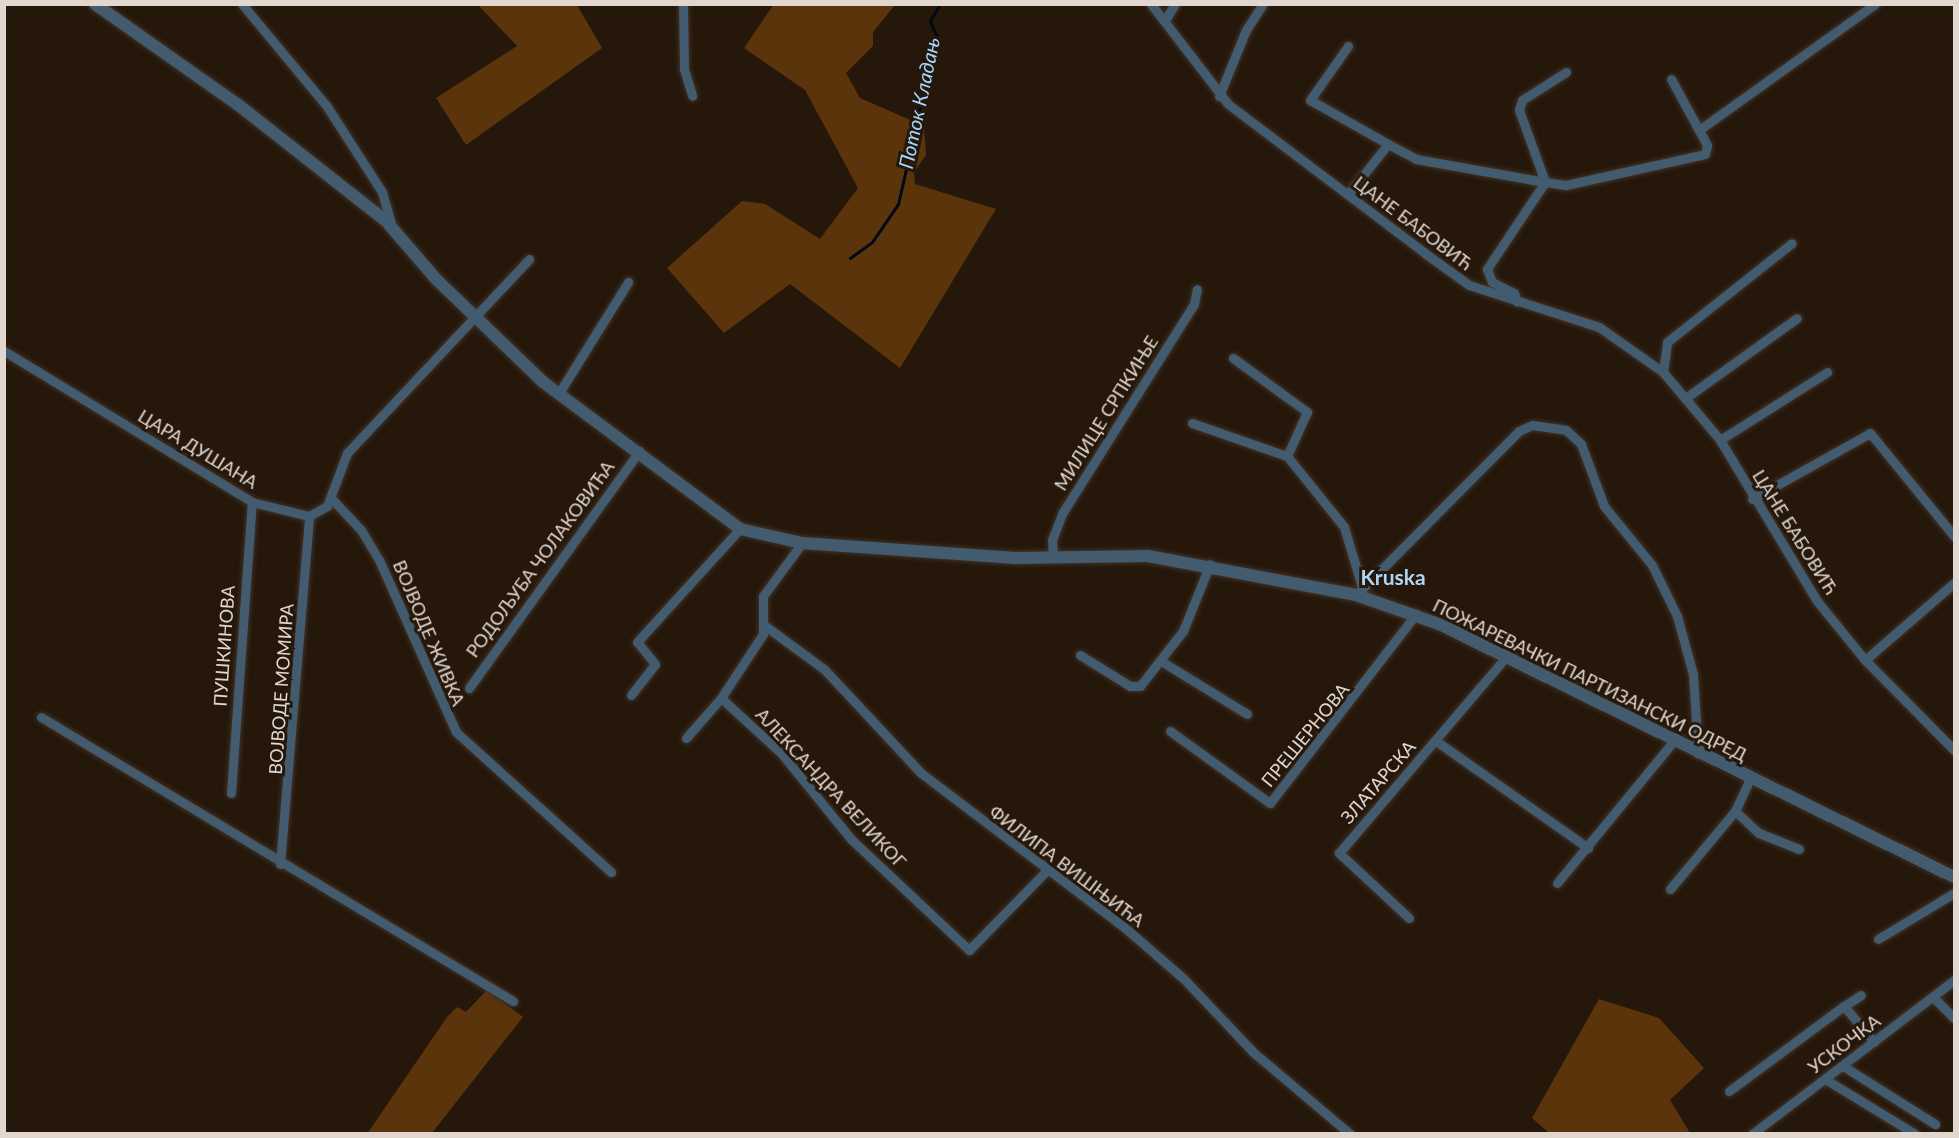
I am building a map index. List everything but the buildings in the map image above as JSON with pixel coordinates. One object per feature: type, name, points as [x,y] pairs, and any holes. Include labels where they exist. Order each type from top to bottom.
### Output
[{"type":"street","name":"ПОЖАРЕВАЧКИ ПАРТИЗАНСКИ ОДРЕД","points":[[95,4],[241,107],[394,231],[477,319],[559,393],[740,529],[802,543],[1053,557],[1148,556],[1210,564],[1359,591],[1416,614],[1673,742],[1954,877]]},
{"type":"street","points":[[242,4],[327,105],[382,192],[394,231]]},
{"type":"street","points":[[683,4],[684,69],[692,96]]},
{"type":"street","name":"ЦАНЕ БАБОВИЋ","points":[[1151,4],[1219,96],[1469,285],[1599,327],[1663,372],[1687,397],[1720,440],[1752,500],[1817,601],[1865,660],[1954,750]]},
{"type":"street","points":[[1165,20],[1175,4]]},
{"type":"street","points":[[1219,96],[1246,30],[1263,4]]},
{"type":"street","points":[[1699,130],[1875,4]]},
{"type":"street","points":[[1348,46],[1310,100],[1416,159],[1545,182],[1592,183],[1647,164],[1703,156],[1707,147],[1671,79]]},
{"type":"street","points":[[1545,182],[1519,107],[1566,72]]},
{"type":"street","points":[[1348,195],[1389,144]]},
{"type":"street","points":[[1517,302],[1514,293],[1492,282],[1487,269],[1545,182]]},
{"type":"street","points":[[1663,372],[1667,342],[1792,243]]},
{"type":"street","points":[[309,516],[331,498],[347,453],[477,319],[529,259]]},
{"type":"street","points":[[559,393],[628,282]]},
{"type":"street","name":"МИЛИЦЕ СРПКИЊЕ","points":[[1053,557],[1053,540],[1063,512],[1194,304],[1197,289]]},
{"type":"street","points":[[1687,397],[1797,318]]},
{"type":"street","name":"ЦАРА ДУШАНА","points":[[4,351],[252,502],[309,516]]},
{"type":"street","points":[[1233,358],[1307,411],[1287,456]]},
{"type":"street","points":[[1720,440],[1827,372]]},
{"type":"street","points":[[1192,423],[1287,456],[1344,527],[1359,591]]},
{"type":"street","points":[[1359,591],[1519,431],[1532,425],[1566,430],[1581,444],[1604,506],[1652,566],[1677,616],[1693,674],[1698,754]]},
{"type":"street","points":[[1752,500],[1870,433],[1954,536]]},
{"type":"street","name":"РОДОЉУБА ЧОЛАКОВИЋА","points":[[469,688],[639,451]]},
{"type":"street","name":"ВОЈВОДЕ ЖИВКА","points":[[331,498],[380,562],[456,732],[610,872]]},
{"type":"street","name":"ПУШКИНОВА","points":[[231,792],[252,502]]},
{"type":"street","name":"ВОЈВОДЕ МОМИРА","points":[[280,864],[309,516]]},
{"type":"street","points":[[631,695],[655,664],[637,642],[740,529]]},
{"type":"street","points":[[686,738],[721,698],[752,655],[764,625],[763,596],[802,543]]},
{"type":"street","points":[[1080,655],[1136,688],[1183,632],[1210,564]]},
{"type":"street","points":[[1865,660],[1954,583]]},
{"type":"street","name":"ПРЕШЕРНОВА","points":[[1170,731],[1270,803],[1416,614]]},
{"type":"street","name":"ФИЛИПА ВИШЊИЋА","points":[[764,625],[824,669],[921,773],[1184,979],[1253,1052],[1350,1134]]},
{"type":"street","name":"ЗЛАТАРСКА","points":[[1409,918],[1339,853],[1504,659]]},
{"type":"street","points":[[1161,661],[1247,714]]},
{"type":"street","name":"АЛЕКСАНДРА ВЕЛИКОГ","points":[[721,698],[781,753],[852,840],[969,950],[1046,871]]},
{"type":"street","points":[[41,717],[280,864],[513,1001]]},
{"type":"street","points":[[1436,741],[1588,848]]},
{"type":"street","points":[[1557,883],[1673,742]]},
{"type":"street","points":[[1670,889],[1735,811],[1750,779]]},
{"type":"street","points":[[1735,811],[1751,828],[1799,849]]},
{"type":"street","points":[[1878,939],[1954,893]]},
{"type":"street","name":"УСКОЧКА","points":[[1752,1134],[1954,980]]},
{"type":"street","points":[[1729,1091],[1861,995]]},
{"type":"street","points":[[1933,997],[1954,1018]]},
{"type":"street","points":[[1844,1006],[1874,1042]]},
{"type":"street","points":[[1843,1066],[1935,1124]]},
{"type":"street","points":[[1825,1079],[1915,1134]]},
{"type":"shaded area","points":[[774,4],[895,5],[873,32],[873,46],[846,73],[860,98],[924,126],[926,155],[914,172],[915,184],[996,209],[900,368],[790,284],[724,333],[667,268],[742,201],[765,204],[820,239],[858,188],[805,90],[744,48]]},
{"type":"shaded area","points":[[478,5],[577,5],[602,48],[466,145],[436,98],[517,46]]},
{"type":"shaded area","points":[[487,990],[523,1017],[432,1133],[367,1134],[447,1017],[457,1007],[466,1012]]},
{"type":"shaded area","points":[[1599,999],[1659,1018],[1704,1068],[1670,1100],[1690,1133],[1549,1133],[1532,1118]]},
{"type":"waterway","name":"Поток Кладањ","points":[[850,258],[872,242],[898,204],[923,95],[923,61],[937,37],[930,21],[940,4]]},
{"type":"district","name":"Kruska","points":[[1393,577]]}]
